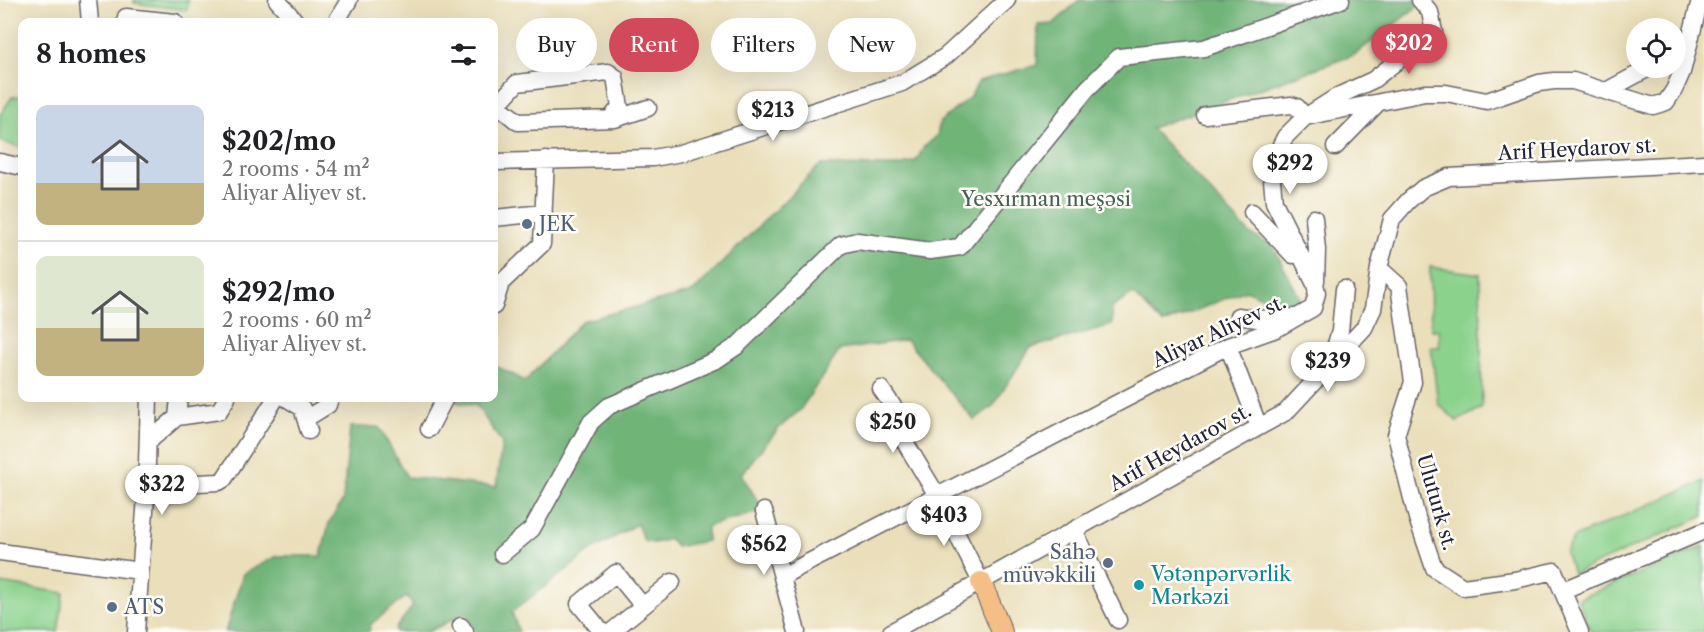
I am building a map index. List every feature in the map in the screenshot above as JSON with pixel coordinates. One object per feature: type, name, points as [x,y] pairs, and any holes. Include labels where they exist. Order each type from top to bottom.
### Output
[{"type":"main road","points":[[981,582],[1002,632]]},
{"type":"street","points":[[88,0],[90,18]]},
{"type":"street","points":[[277,0],[293,18]]},
{"type":"street","points":[[338,18],[349,0]]},
{"type":"street","points":[[498,162],[652,158],[681,153],[902,83],[946,57],[1007,0]]},
{"type":"street","points":[[502,554],[532,529],[591,422],[609,406],[716,360],[737,346],[841,245],[858,242],[930,251],[960,247],[1087,89],[1119,57],[1204,48],[1341,0]]},
{"type":"street","points":[[1312,277],[1274,202],[1272,180],[1278,151],[1285,137],[1305,117],[1338,96],[1373,80],[1434,32],[1430,12],[1420,0]]},
{"type":"street","points":[[1305,117],[1425,93],[1446,93],[1487,101],[1539,83],[1554,81],[1573,81],[1653,106],[1666,102],[1682,72],[1700,0]]},
{"type":"street","points":[[498,102],[517,83],[608,72],[615,77],[620,106],[610,119]]},
{"type":"street","points":[[1606,91],[1630,78]]},
{"type":"street","points":[[1335,147],[1377,104]]},
{"type":"street","points":[[1205,115],[1291,105],[1297,107],[1305,117]]},
{"type":"street","points":[[498,107],[518,122],[610,119],[648,108]]},
{"type":"street","points":[[498,282],[542,244],[546,160]]},
{"type":"street","name":"Arif Heydarov st.","points":[[891,632],[1286,412],[1364,328],[1373,309],[1379,268],[1392,219],[1423,188],[1449,177],[1704,163]]},
{"type":"street","points":[[1252,212],[1312,277]]},
{"type":"street","points":[[498,218],[544,213]]},
{"type":"street","name":"Aliyar Aliyev st.","points":[[782,576],[1228,346],[1298,318],[1312,308],[1317,293],[1312,277],[1317,250],[1314,218]]},
{"type":"street","name":"Uluturk st.","points":[[1379,268],[1400,286],[1413,382],[1396,435],[1417,518],[1434,567],[1463,586],[1515,580],[1554,571],[1580,632]]},
{"type":"street","points":[[1329,367],[1340,331],[1344,289]]},
{"type":"street","points":[[1238,316],[1257,320],[1284,316],[1298,318]]},
{"type":"street","points":[[1228,346],[1259,427]]},
{"type":"street","points":[[881,389],[895,409],[897,429],[938,496],[981,582]]},
{"type":"street","points":[[136,632],[146,497],[149,402]]},
{"type":"street","points":[[177,417],[179,402]]},
{"type":"street","points":[[148,442],[177,417],[219,411],[225,402]]},
{"type":"street","points":[[146,497],[175,484],[219,482],[224,479],[273,402]]},
{"type":"street","points":[[296,402],[308,424],[329,402]]},
{"type":"street","points":[[429,429],[443,402]]},
{"type":"street","points":[[764,511],[797,632]]},
{"type":"street","points":[[1074,530],[1118,620]]},
{"type":"street","points":[[1564,590],[1704,531]]},
{"type":"street","points":[[0,552],[140,571]]},
{"type":"street","points":[[602,632],[579,604],[616,573],[643,606]]},
{"type":"street","points":[[611,632],[672,582]]},
{"type":"green space","points":[[134,0],[188,0],[187,10],[134,3]]},
{"type":"green space","name":"Yesxırman meşəsi","points":[[1079,0],[1426,0],[1354,55],[1151,128],[1250,234],[1273,246],[1305,308],[1297,313],[1246,290],[1163,324],[1133,294],[1112,308],[1112,325],[1030,348],[993,406],[974,420],[906,340],[840,350],[800,410],[779,428],[741,474],[764,511],[707,526],[707,541],[676,547],[670,539],[654,543],[644,541],[637,524],[592,550],[512,612],[519,632],[476,632],[465,613],[428,632],[396,632],[395,629],[413,606],[407,596],[371,624],[369,632],[225,632],[243,574],[277,556],[321,556],[329,523],[343,500],[350,427],[379,427],[407,477],[496,487],[502,443],[477,406],[455,402],[498,402],[498,367],[525,381],[582,321],[693,292],[820,165],[899,166],[916,161],[924,147],[937,136],[940,122],[970,97],[979,81],[1037,65],[1038,25],[1053,24]]},
{"type":"green space","points":[[18,96],[18,147],[0,141],[0,115],[12,97]]},
{"type":"green space","points":[[1430,267],[1480,274],[1482,408],[1457,421],[1438,404],[1431,347],[1439,347],[1439,330],[1431,330]]},
{"type":"green space","points":[[1704,481],[1704,516],[1573,574],[1565,552],[1574,537]]},
{"type":"green space","points":[[1704,546],[1704,632],[1591,632],[1578,599]]},
{"type":"green space","points":[[0,583],[64,593],[58,632],[0,632]]},
{"type":"place","name":"JEK","points":[[527,224]]},
{"type":"place","name":"Sahə müvəkkili","points":[[1108,563]]},
{"type":"place","name":"Vətənpərvərlik Mərkəzi","points":[[1139,585]]},
{"type":"place","name":"ATS","points":[[112,607]]}]
